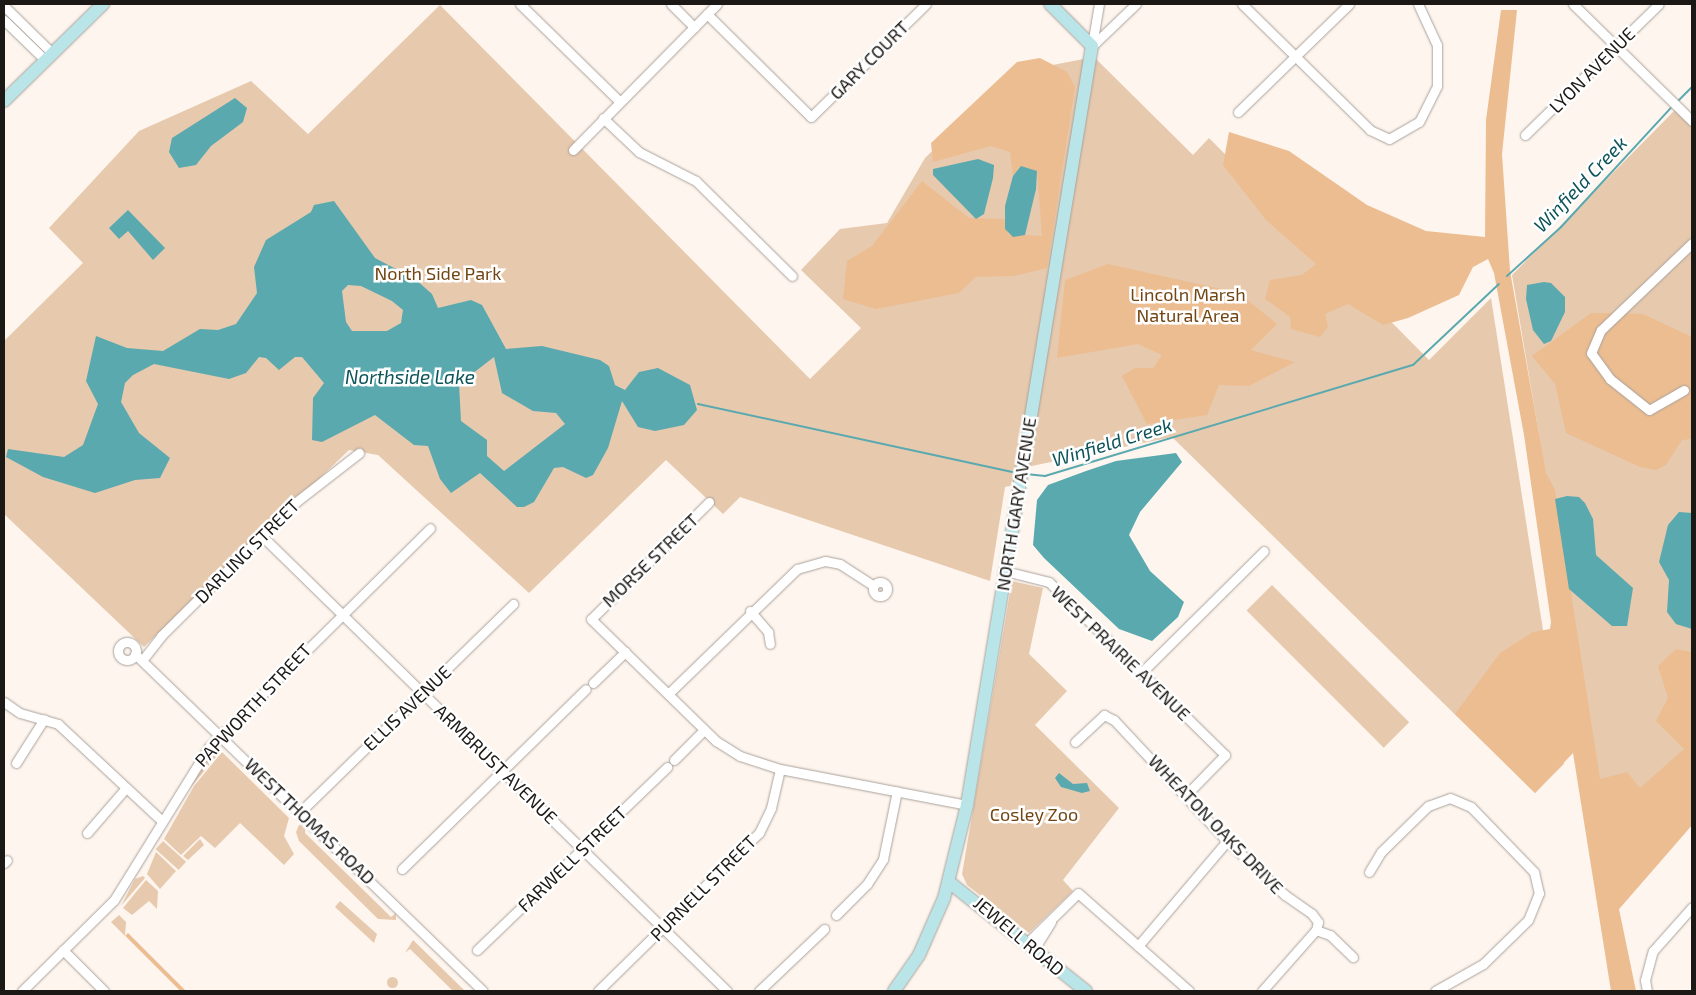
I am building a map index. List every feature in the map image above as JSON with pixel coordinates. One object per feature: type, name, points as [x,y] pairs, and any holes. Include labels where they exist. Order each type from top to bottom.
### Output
[{"type":"street","points":[[4,101],[103,4]]},
{"type":"street","points":[[520,4],[619,101]]},
{"type":"street","points":[[671,4],[694,27]]},
{"type":"street","points":[[573,150],[602,118],[717,4]]},
{"type":"street","name":"GARY COURT","points":[[707,14],[811,117],[926,4]]},
{"type":"street","points":[[1050,4],[1092,46],[1136,4]]},
{"type":"street","name":"NORTH GARY AVENUE","points":[[894,991],[922,949],[950,882],[967,805],[1099,4]]},
{"type":"street","points":[[1242,4],[1370,130],[1389,139],[1402,136],[1429,107],[1440,65],[1435,37],[1418,4]]},
{"type":"street","points":[[1238,112],[1349,4]]},
{"type":"street","points":[[1573,4],[1692,121]]},
{"type":"street","name":"LYON AVENUE","points":[[1525,136],[1659,4]]},
{"type":"street","points":[[4,6],[49,57]]},
{"type":"street","points":[[4,20],[49,57]]},
{"type":"street","points":[[602,118],[640,152],[696,181],[792,276]]},
{"type":"street","points":[[1684,390],[1650,410],[1610,379],[1591,353],[1601,330],[1692,244]]},
{"type":"street","name":"DARLING STREET","points":[[144,658],[161,636],[264,538],[296,502],[359,453]]},
{"type":"street","name":"MORSE STREET","points":[[625,652],[591,619],[709,502]]},
{"type":"street","name":"PAPWORTH STREET","points":[[22,991],[114,900],[191,771],[221,734],[342,612],[430,528]]},
{"type":"street","name":"ARMBRUST AVENUE","points":[[264,538],[342,612],[727,991]]},
{"type":"street","points":[[1141,673],[1264,551]]},
{"type":"street","points":[[668,694],[750,611],[791,573],[809,564],[825,561],[846,566],[874,586]]},
{"type":"street","name":"WEST PRAIRIE AVENUE","points":[[1005,572],[1049,582],[1225,755],[1187,794]]},
{"type":"street","name":"ELLIS AVENUE","points":[[300,812],[513,604]]},
{"type":"street","points":[[750,611],[768,632],[770,644]]},
{"type":"street","points":[[593,683],[625,652],[704,730],[740,756],[780,769],[967,805]]},
{"type":"street","name":"WEST THOMAS ROAD","points":[[136,654],[144,658],[483,991]]},
{"type":"street","points":[[402,869],[586,689]]},
{"type":"street","points":[[4,702],[20,713],[44,719],[65,730],[125,789],[162,821]]},
{"type":"street","name":"WHEATON OAKS DRIVE","points":[[1075,742],[1108,716],[1187,794],[1227,841],[1285,895],[1312,914],[1318,922],[1316,930]]},
{"type":"street","points":[[16,763],[44,719]]},
{"type":"street","points":[[674,760],[704,730]]},
{"type":"street","name":"FARWELL STREET","points":[[477,950],[667,768]]},
{"type":"street","name":"PURNELL STREET","points":[[598,991],[759,833],[771,808],[780,769]]},
{"type":"street","points":[[87,833],[125,789]]},
{"type":"street","points":[[836,915],[867,884],[883,859],[897,792]]},
{"type":"street","points":[[1369,872],[1376,858],[1428,806],[1450,798],[1471,807],[1527,862],[1539,893],[1528,920],[1491,956],[1435,991]]},
{"type":"street","points":[[1138,946],[1227,841]]},
{"type":"street","name":"JEWELL ROAD","points":[[950,882],[1086,991]]},
{"type":"street","points":[[1031,946],[1078,892],[1189,991]]},
{"type":"street","points":[[1647,991],[1645,980],[1653,950],[1692,908]]},
{"type":"street","points":[[759,991],[824,929]]},
{"type":"street","points":[[1262,991],[1316,930],[1330,935],[1353,957]]},
{"type":"street","points":[[63,950],[104,991]]},
{"type":"green space","points":[[440,5],[810,379],[861,328],[801,270],[840,229],[887,223],[925,158],[997,88],[1037,68],[1094,57],[1193,155],[1209,138],[1429,360],[1491,298],[1564,764],[1535,793],[1172,437],[1022,468],[1019,484],[1005,487],[990,581],[740,497],[723,514],[666,460],[529,593],[378,455],[349,450],[144,647],[4,514],[4,341],[83,263],[49,228],[139,131],[251,81],[308,134]]},
{"type":"green space","points":[[1501,10],[1517,10],[1502,154],[1510,271],[1546,473],[1555,490],[1600,779],[1627,772],[1640,788],[1684,749],[1656,721],[1668,698],[1658,666],[1676,649],[1692,652],[1692,825],[1619,909],[1636,991],[1611,991],[1573,753],[1535,793],[1455,714],[1500,653],[1533,632],[1550,629],[1551,622],[1524,435],[1494,273],[1488,259],[1473,267],[1459,295],[1408,318],[1383,325],[1348,304],[1325,314],[1328,327],[1320,337],[1291,329],[1290,317],[1265,299],[1270,280],[1302,275],[1316,264],[1266,220],[1223,165],[1229,132],[1289,151],[1367,205],[1426,231],[1485,237],[1486,120]]},
{"type":"green space","points":[[1040,58],[1067,72],[1075,87],[1047,268],[1014,276],[976,277],[959,293],[876,309],[843,299],[847,261],[872,246],[922,181],[969,218],[1004,219],[1008,234],[1042,236],[1037,171],[1021,166],[1013,176],[1010,152],[991,146],[933,162],[931,143],[1017,62]]},
{"type":"green space","points":[[1678,107],[1692,121],[1692,825],[1619,909],[1512,275]]},
{"type":"green space","name":"Lincoln Marsh Natural Area","points":[[1108,264],[1239,293],[1277,324],[1251,350],[1295,362],[1249,386],[1219,385],[1207,415],[1147,424],[1122,376],[1135,368],[1153,368],[1162,355],[1138,344],[1057,358],[1065,280]]},
{"type":"green space","points":[[1591,313],[1643,314],[1692,337],[1692,439],[1682,440],[1666,465],[1656,470],[1640,467],[1566,433],[1555,384],[1532,356]]},
{"type":"green space","name":"Cosley Zoo","points":[[1012,581],[1043,588],[1029,654],[1067,691],[1035,725],[1119,808],[1063,880],[1073,891],[1029,933],[967,885],[962,874]]},
{"type":"green space","points":[[1272,585],[1409,722],[1384,748],[1247,610]]},
{"type":"green space","points":[[217,748],[221,751],[190,788],[211,752]]},
{"type":"green space","points":[[222,752],[289,818],[284,836],[294,854],[284,865],[240,823],[215,848],[201,836],[181,855],[164,839],[194,786]]},
{"type":"green space","points":[[299,825],[306,826],[305,833],[391,917],[396,913],[396,920],[378,919],[299,841],[296,832]]},
{"type":"green space","points":[[200,839],[204,845],[188,860],[183,856]]},
{"type":"green space","points":[[163,841],[186,862],[179,870],[156,849]]},
{"type":"green space","points":[[156,852],[176,871],[160,889],[147,874]]},
{"type":"green space","points":[[143,876],[145,878],[121,906],[135,879]]},
{"type":"green space","points":[[146,880],[158,891],[157,909],[149,901],[132,915],[123,908]]},
{"type":"green space","points":[[340,901],[377,934],[374,943],[335,907]]},
{"type":"green space","points":[[119,915],[126,922],[125,936],[111,922]]},
{"type":"green space","points":[[128,933],[186,991],[180,991],[125,936]]},
{"type":"green space","points":[[413,940],[465,991],[453,991],[410,949],[405,953]]},
{"type":"green space","points":[[392,976],[398,982],[392,988],[386,982]]},
{"type":"water","points":[[235,98],[247,108],[243,122],[211,146],[196,165],[179,168],[169,152],[172,138]]},
{"type":"water","points":[[978,159],[994,165],[993,178],[984,214],[976,219],[933,175],[933,169]]},
{"type":"water","points":[[1021,166],[1037,171],[1036,189],[1025,235],[1013,237],[1005,229],[1005,206],[1013,176]]},
{"type":"water","name":"Northside Lake","points":[[334,201],[375,258],[415,279],[432,294],[438,308],[471,300],[482,305],[506,349],[542,346],[600,360],[609,366],[615,385],[625,390],[639,372],[658,368],[690,385],[697,410],[684,425],[655,431],[638,427],[622,401],[608,448],[593,475],[586,478],[563,467],[554,468],[534,502],[524,507],[517,507],[480,473],[451,493],[440,479],[428,446],[414,445],[375,415],[322,442],[312,440],[313,398],[324,383],[302,357],[295,357],[279,370],[266,358],[259,357],[246,373],[229,379],[154,364],[133,375],[125,383],[121,402],[139,433],[170,458],[160,478],[135,480],[95,493],[43,477],[6,457],[8,449],[64,457],[83,445],[98,404],[86,381],[96,336],[127,348],[163,351],[200,329],[218,330],[236,324],[257,293],[254,267],[266,240],[311,212],[314,205]],"holes":[[[348,285],[361,286],[392,301],[403,310],[401,323],[387,331],[352,331],[346,322],[342,291]],[[494,357],[502,393],[533,411],[556,413],[565,424],[504,471],[487,456],[487,440],[461,421],[459,384]]]},
{"type":"water","points":[[128,210],[165,248],[153,260],[128,231],[119,239],[109,228]]},
{"type":"water","points":[[1544,282],[1551,283],[1565,297],[1565,312],[1551,341],[1544,344],[1533,330],[1526,299],[1527,285]]},
{"type":"water","points":[[1176,453],[1182,462],[1140,512],[1129,535],[1150,571],[1184,602],[1178,617],[1152,641],[1119,629],[1044,558],[1033,545],[1037,500],[1048,485],[1086,471],[1116,461]]},
{"type":"water","points":[[1567,496],[1579,497],[1585,503],[1593,519],[1596,555],[1633,588],[1627,626],[1612,626],[1569,589],[1555,499]]},
{"type":"water","points":[[1679,512],[1692,513],[1692,629],[1676,624],[1667,612],[1669,580],[1659,562],[1668,525]]},
{"type":"water","points":[[1059,773],[1073,784],[1087,783],[1090,791],[1082,793],[1061,787],[1055,778]]},
{"type":"waterway","name":"Winfield Creek","points":[[1679,100],[1692,87]]},
{"type":"waterway","name":"Winfield Creek","points":[[1507,276],[1561,227],[1671,108]]},
{"type":"waterway","name":"Winfield Creek","points":[[1026,474],[1045,476],[1413,365],[1499,284]]},
{"type":"waterway","name":"Winfield Creek","points":[[698,404],[1016,473]]},
{"type":"park label","name":"North Side Park","points":[[438,273]]}]
